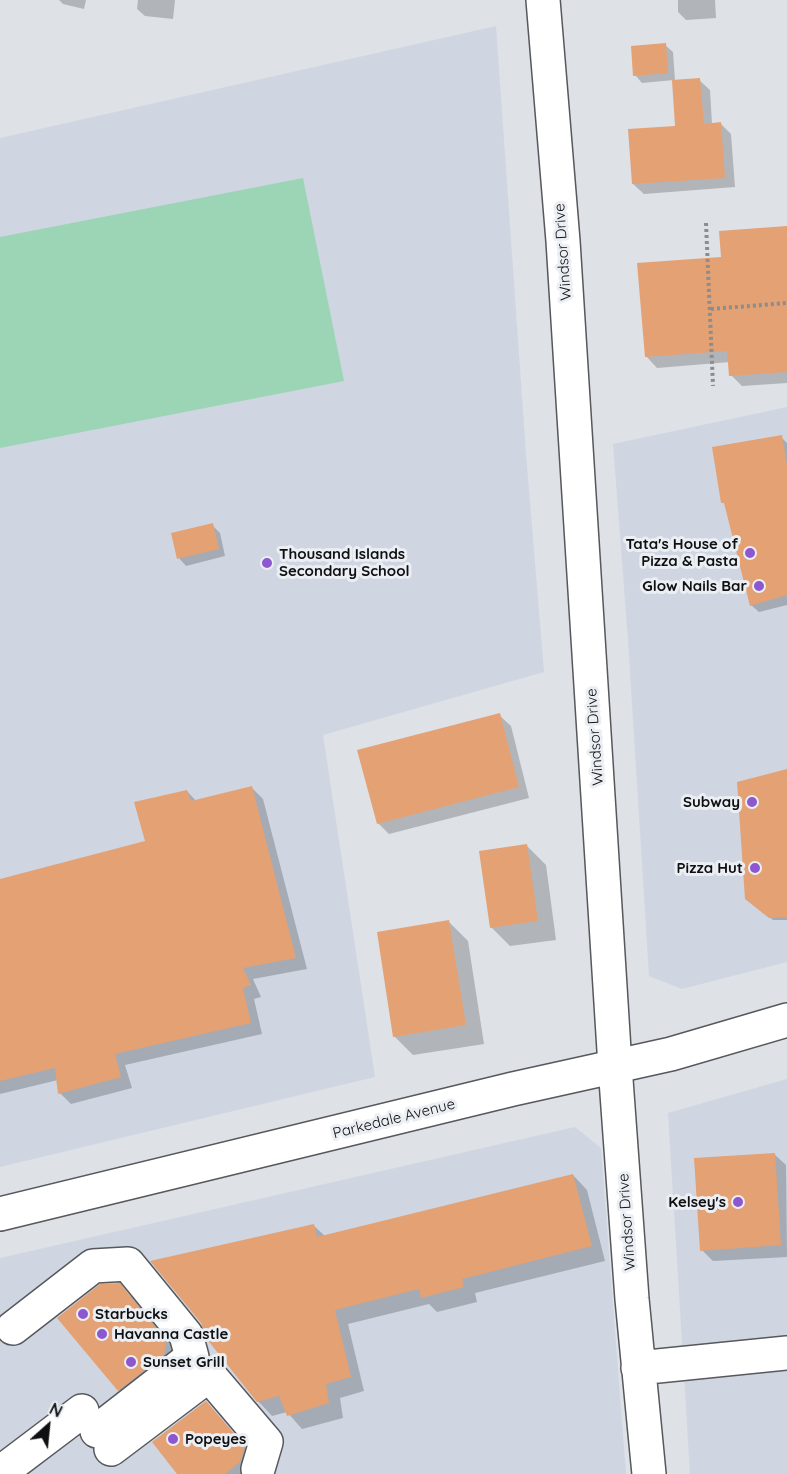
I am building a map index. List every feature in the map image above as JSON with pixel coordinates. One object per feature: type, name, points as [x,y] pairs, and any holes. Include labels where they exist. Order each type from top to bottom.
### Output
[{"type":"street","name":"Windsor Drive","points":[[543,0],[563,241],[615,1066],[649,1474]]},
{"type":"street","name":"Parkedale Avenue","points":[[0,1214],[671,1054],[787,1020]]},
{"type":"street","points":[[14,1328],[93,1266],[128,1264],[186,1335],[192,1357],[97,1430]]},
{"type":"street","points":[[639,1368],[787,1353]]},
{"type":"street","points":[[0,1473],[97,1430],[209,1375],[266,1442],[258,1469]]},
{"type":"path","points":[[706,224],[713,386]]},
{"type":"path","points":[[711,309],[787,303]]},
{"type":"shaded area","name":"Thousand Islands Secondary School","points":[[496,26],[544,672],[323,735],[375,1077],[0,1167],[0,138]]},
{"type":"shaded area","points":[[787,407],[787,962],[682,989],[649,976],[613,444]]},
{"type":"shaded area","points":[[787,1079],[787,1474],[690,1474],[668,1113]]},
{"type":"shaded area","points":[[575,1127],[601,1148],[626,1474],[0,1474],[0,1258]]},
{"type":"green space","points":[[303,178],[344,381],[0,448],[0,237]]},
{"type":"building","points":[[666,43],[668,73],[633,76],[631,46]]},
{"type":"building","points":[[700,78],[704,124],[721,122],[725,178],[632,184],[628,129],[675,126],[672,80]]},
{"type":"building","points":[[787,226],[787,372],[729,376],[727,351],[645,357],[637,263],[721,257],[719,231]]},
{"type":"building","points":[[782,435],[787,465],[787,595],[750,606],[724,503],[721,503],[712,447]]},
{"type":"building","points":[[213,523],[219,549],[177,559],[171,533]]},
{"type":"building","points":[[500,713],[519,787],[377,824],[357,750]]},
{"type":"building","points":[[787,769],[787,917],[769,918],[745,899],[737,782]]},
{"type":"building","points":[[252,786],[296,958],[243,968],[251,985],[243,988],[251,1023],[115,1054],[121,1077],[58,1094],[55,1068],[0,1081],[0,879],[145,841],[134,802],[187,790],[191,801]]},
{"type":"building","points":[[527,844],[538,921],[490,928],[479,851]]},
{"type":"building","points":[[449,920],[466,1025],[393,1037],[377,932]]},
{"type":"building","name":"Kelsey's","points":[[775,1153],[781,1245],[700,1251],[694,1158]]},
{"type":"building","points":[[573,1174],[592,1246],[462,1279],[464,1287],[421,1298],[419,1289],[335,1310],[351,1377],[326,1384],[329,1403],[287,1416],[279,1396],[257,1402],[206,1338],[201,1323],[150,1261],[314,1224],[317,1237]]},
{"type":"building","points":[[120,1283],[166,1341],[164,1355],[118,1391],[57,1318],[100,1284]]},
{"type":"building","points":[[206,1401],[245,1446],[240,1462],[225,1474],[177,1474],[152,1442]]},
{"type":"place","name":"Tata's House of Pizza & Pasta","points":[[750,553]]},
{"type":"place","name":"Thousand Islands Secondary School","points":[[267,563]]},
{"type":"place","name":"Glow Nails Bar","points":[[759,586]]},
{"type":"place","name":"Subway","points":[[752,802]]},
{"type":"place","name":"Pizza Hut","points":[[755,868]]},
{"type":"place","name":"Kelsey's","points":[[738,1202]]},
{"type":"place","name":"Starbucks","points":[[83,1314]]},
{"type":"place","name":"Havanna Castle","points":[[102,1334]]},
{"type":"place","name":"Sunset Grill","points":[[131,1362]]},
{"type":"place","name":"Popeyes","points":[[173,1439]]}]
